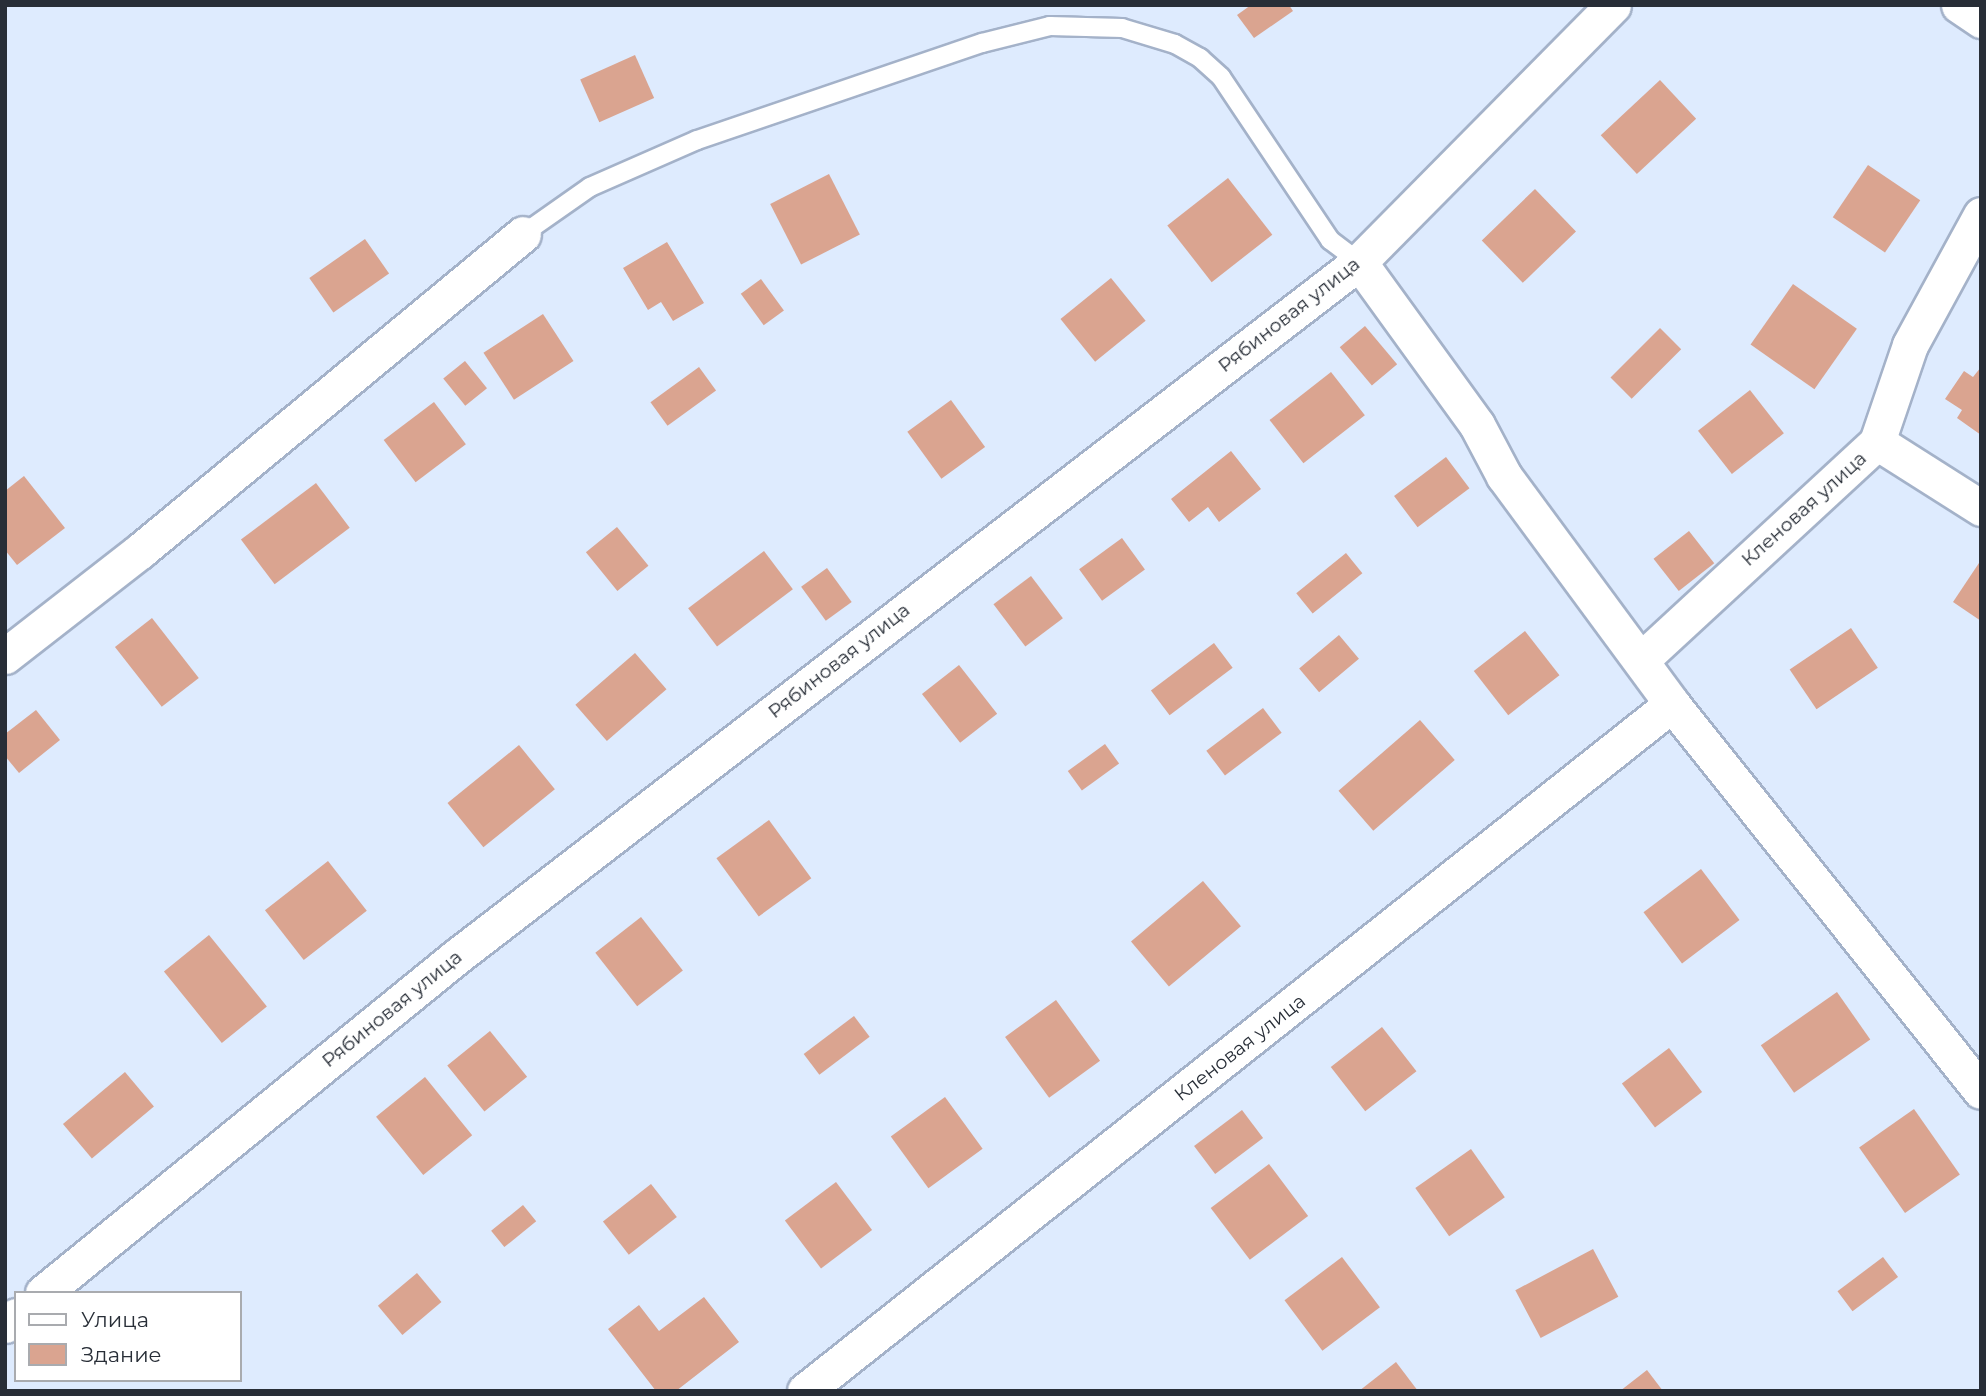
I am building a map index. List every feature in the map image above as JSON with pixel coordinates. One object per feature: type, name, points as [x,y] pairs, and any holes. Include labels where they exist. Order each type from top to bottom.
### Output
[{"type":"street","name":"Рябиновая улица","points":[[45,1291],[456,957],[1359,262],[1613,5]]},
{"type":"street","points":[[1959,5],[1981,20]]},
{"type":"street","points":[[1877,442],[1910,345],[1981,215]]},
{"type":"street","points":[[5,656],[523,234]]},
{"type":"street","points":[[1359,262],[1476,425],[1504,476],[1672,704],[1981,1091]]},
{"type":"street","name":"Кленовая улица","points":[[1641,660],[1877,442],[1981,508]]},
{"type":"street","name":"Кленовая улица","points":[[806,1391],[1672,704]]},
{"type":"lane","points":[[523,234],[590,187],[697,140],[982,43],[1062,26],[1122,28],[1175,44],[1200,58],[1221,77],[1330,240],[1359,262]]},
{"type":"building","points":[[1251,5],[1289,5],[1293,11],[1254,38],[1237,15]]},
{"type":"building","points":[[635,55],[654,98],[599,122],[580,79]]},
{"type":"building","points":[[1660,80],[1696,119],[1637,174],[1601,135]]},
{"type":"building","points":[[1868,165],[1920,200],[1885,252],[1833,217]]},
{"type":"building","points":[[829,174],[860,235],[801,265],[770,204]]},
{"type":"building","points":[[1228,178],[1272,235],[1212,282],[1167,225]]},
{"type":"building","points":[[1535,189],[1576,231],[1523,283],[1482,240]]},
{"type":"building","points":[[365,239],[389,273],[333,312],[309,278]]},
{"type":"building","points":[[667,242],[704,303],[673,321],[661,302],[648,310],[623,268]]},
{"type":"building","points":[[1111,278],[1146,321],[1095,362],[1060,319]]},
{"type":"building","points":[[761,279],[784,311],[764,325],[741,294]]},
{"type":"building","points":[[1793,284],[1857,329],[1814,389],[1751,345]]},
{"type":"building","points":[[543,314],[573,361],[514,400],[483,353]]},
{"type":"building","points":[[1365,326],[1397,364],[1372,386],[1340,347]]},
{"type":"building","points":[[1660,328],[1681,349],[1632,399],[1611,377]]},
{"type":"building","points":[[465,361],[487,388],[465,406],[443,379]]},
{"type":"building","points":[[699,367],[716,390],[668,426],[650,402]]},
{"type":"building","points":[[1981,367],[1981,435],[1957,418],[1962,410],[1945,399],[1964,371],[1973,377]]},
{"type":"building","points":[[1331,372],[1365,415],[1303,463],[1270,420]]},
{"type":"building","points":[[1750,390],[1784,433],[1732,474],[1698,431]]},
{"type":"building","points":[[951,400],[985,447],[941,479],[907,432]]},
{"type":"building","points":[[434,402],[466,444],[416,482],[384,440]]},
{"type":"building","points":[[1231,451],[1261,489],[1219,522],[1208,507],[1189,522],[1171,499]]},
{"type":"building","points":[[1446,457],[1469,488],[1418,527],[1394,496]]},
{"type":"building","points":[[24,476],[65,528],[17,565],[5,550],[5,491]]},
{"type":"building","points":[[316,483],[350,528],[275,584],[241,540]]},
{"type":"building","points":[[617,527],[648,566],[617,591],[586,552]]},
{"type":"building","points":[[1689,531],[1714,563],[1679,591],[1654,559]]},
{"type":"building","points":[[1122,538],[1145,570],[1102,601],[1079,569]]},
{"type":"building","points":[[764,551],[793,589],[717,647],[688,608]]},
{"type":"building","points":[[1346,553],[1362,573],[1313,613],[1296,593]]},
{"type":"building","points":[[1981,560],[1981,621],[1953,602]]},
{"type":"building","points":[[827,568],[852,602],[826,621],[801,587]]},
{"type":"building","points":[[1031,576],[1063,618],[1025,647],[993,604]]},
{"type":"building","points":[[152,618],[199,678],[162,707],[115,647]]},
{"type":"building","points":[[1851,628],[1878,668],[1816,709],[1790,669]]},
{"type":"building","points":[[1525,631],[1559,675],[1508,715],[1474,671]]},
{"type":"building","points":[[1339,635],[1359,659],[1319,692],[1299,668]]},
{"type":"building","points":[[1214,643],[1233,668],[1170,715],[1151,691]]},
{"type":"building","points":[[635,653],[666,689],[607,741],[575,705]]},
{"type":"building","points":[[959,665],[997,714],[960,743],[922,694]]},
{"type":"building","points":[[1263,708],[1282,733],[1225,775],[1206,751]]},
{"type":"building","points":[[36,710],[60,740],[19,773],[5,756],[5,734]]},
{"type":"building","points":[[1420,720],[1455,760],[1373,831],[1338,791]]},
{"type":"building","points":[[1105,744],[1119,763],[1082,790],[1068,771]]},
{"type":"building","points":[[519,745],[555,789],[483,847],[448,803]]},
{"type":"building","points":[[769,820],[811,878],[759,916],[716,858]]},
{"type":"building","points":[[328,861],[367,911],[304,960],[265,910]]},
{"type":"building","points":[[1701,869],[1740,920],[1682,963],[1643,912]]},
{"type":"building","points":[[1203,881],[1241,926],[1169,987],[1131,941]]},
{"type":"building","points":[[641,917],[683,971],[637,1006],[595,953]]},
{"type":"building","points":[[209,935],[267,1006],[222,1043],[164,972]]},
{"type":"building","points":[[1837,992],[1870,1040],[1794,1093],[1761,1045]]},
{"type":"building","points":[[1056,1000],[1100,1061],[1049,1098],[1005,1037]]},
{"type":"building","points":[[854,1016],[870,1037],[819,1075],[804,1054]]},
{"type":"building","points":[[1382,1027],[1416,1071],[1365,1111],[1331,1067]]},
{"type":"building","points":[[490,1031],[527,1077],[484,1111],[447,1066]]},
{"type":"building","points":[[1669,1048],[1702,1092],[1655,1127],[1622,1084]]},
{"type":"building","points":[[125,1072],[154,1106],[92,1159],[63,1124]]},
{"type":"building","points":[[425,1077],[472,1135],[423,1175],[376,1117]]},
{"type":"building","points":[[945,1097],[983,1149],[928,1188],[891,1136]]},
{"type":"building","points":[[1914,1109],[1960,1175],[1905,1213],[1859,1147]]},
{"type":"building","points":[[1242,1110],[1263,1138],[1215,1174],[1194,1146]]},
{"type":"building","points":[[1471,1149],[1505,1197],[1449,1236],[1415,1188]]},
{"type":"building","points":[[1269,1164],[1308,1216],[1250,1260],[1211,1208]]},
{"type":"building","points":[[836,1182],[872,1230],[821,1268],[785,1221]]},
{"type":"building","points":[[651,1184],[677,1217],[629,1255],[603,1222]]},
{"type":"building","points":[[523,1205],[536,1221],[504,1247],[491,1231]]},
{"type":"building","points":[[1593,1249],[1618,1297],[1541,1338],[1515,1290]]},
{"type":"building","points":[[1342,1257],[1380,1307],[1322,1351],[1284,1300]]},
{"type":"building","points":[[1883,1257],[1898,1277],[1853,1311],[1837,1291]]},
{"type":"building","points":[[417,1273],[441,1302],[402,1335],[378,1306]]},
{"type":"building","points":[[704,1297],[739,1342],[676,1391],[656,1391],[608,1329],[639,1305],[659,1331]]},
{"type":"building","points":[[1396,1362],[1418,1391],[1359,1391]]},
{"type":"building","points":[[1647,1370],[1663,1391],[1620,1391]]}]
